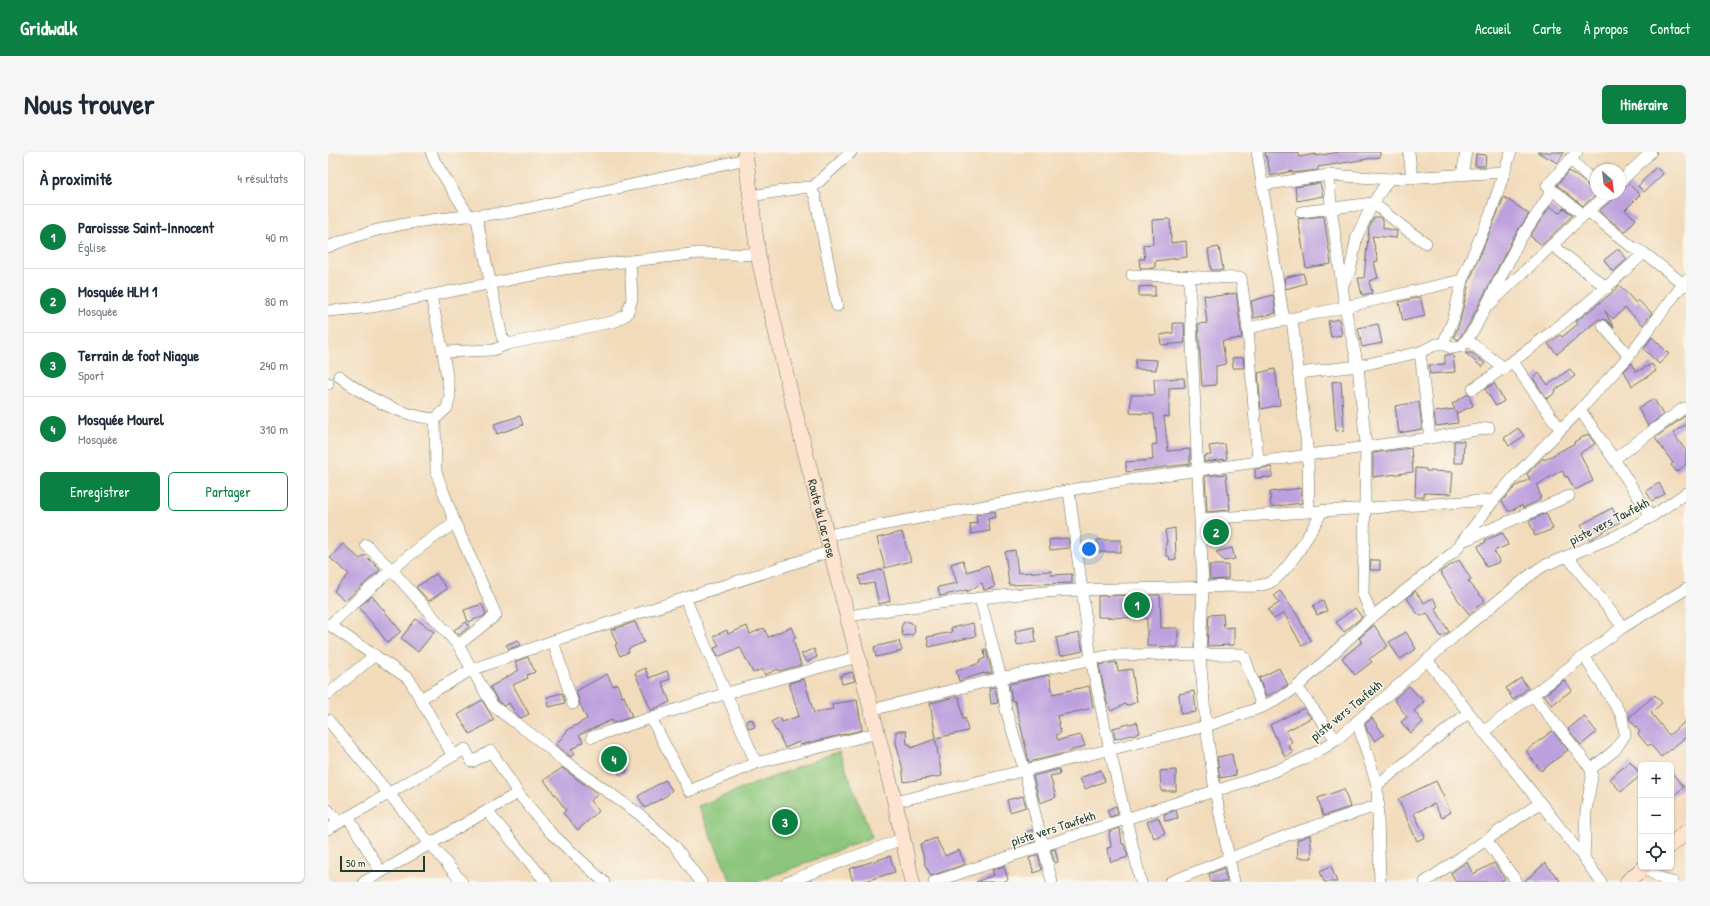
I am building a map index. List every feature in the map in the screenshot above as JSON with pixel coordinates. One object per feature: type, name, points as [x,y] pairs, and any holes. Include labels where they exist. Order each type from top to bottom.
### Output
[{"type":"main road","name":"Route du Lac rose","points":[[746,155],[758,255],[792,400],[895,802],[912,882]]},
{"type":"main road","points":[[1674,842],[1686,832]]},
{"type":"main road","points":[[1626,882],[1640,870]]},
{"type":"street","points":[[431,152],[435,162],[472,215],[502,337],[508,344]]},
{"type":"street","points":[[811,189],[851,152]]},
{"type":"street","points":[[1256,152],[1299,372],[1308,455],[1309,511]]},
{"type":"street","points":[[1409,152],[1412,178]]},
{"type":"street","points":[[1462,175],[1466,152]]},
{"type":"street","points":[[1443,344],[1453,320],[1462,280],[1491,212],[1505,172],[1510,152]]},
{"type":"street","points":[[1626,176],[1651,152]]},
{"type":"street","points":[[328,247],[352,236],[395,225],[472,215],[507,213],[746,155]]},
{"type":"street","points":[[895,802],[1024,769],[1110,750],[1206,726],[1262,707],[1279,699],[1297,687],[1372,617],[1455,551],[1494,500],[1629,356],[1685,283],[1644,253],[1632,247],[1586,213],[1552,191],[1547,186],[1574,155],[1590,176]]},
{"type":"street","points":[[1262,185],[1329,175],[1389,179],[1505,172]]},
{"type":"street","points":[[1329,175],[1331,207],[1343,284],[1345,308],[1358,366],[1366,447],[1363,508],[1363,594],[1372,617]]},
{"type":"street","points":[[1343,284],[1350,271],[1357,236],[1374,203],[1389,179]]},
{"type":"street","points":[[751,196],[807,187],[811,189],[815,196],[837,306]]},
{"type":"street","points":[[1299,372],[1358,366],[1420,352],[1432,345],[1443,344],[1456,348],[1462,346],[1484,310],[1519,241],[1552,191]]},
{"type":"street","points":[[1484,310],[1600,200]]},
{"type":"street","points":[[1300,212],[1331,207],[1374,203],[1407,230],[1426,243]]},
{"type":"street","points":[[1552,245],[1607,288]]},
{"type":"street","points":[[328,311],[372,307],[563,269],[699,253],[758,255]]},
{"type":"street","points":[[1473,389],[1509,365],[1607,288],[1644,253]]},
{"type":"street","points":[[443,352],[493,350],[508,344],[616,321],[627,314],[632,299],[630,261]]},
{"type":"street","points":[[1132,275],[1241,278],[1248,328],[1258,462]]},
{"type":"street","points":[[1189,276],[1203,588],[1200,655],[1206,726],[1215,791],[1234,882]]},
{"type":"street","points":[[1248,328],[1345,308],[1462,280]]},
{"type":"street","points":[[339,376],[358,391],[417,418],[435,419],[447,408],[450,395],[443,352],[431,296]]},
{"type":"street","points":[[1602,326],[1629,356]]},
{"type":"street","points":[[1467,340],[1509,365],[1560,429]]},
{"type":"street","points":[[1420,352],[1430,438]]},
{"type":"street","points":[[1614,459],[1684,408]]},
{"type":"street","points":[[1580,410],[1614,459],[1651,518]]},
{"type":"street","points":[[435,419],[436,472],[455,523],[496,615],[458,645]]},
{"type":"street","points":[[827,535],[1114,482],[1430,438],[1489,428]]},
{"type":"street","points":[[1069,490],[1091,659],[1110,750],[1141,882]]},
{"type":"street","name":"piste vers Tawfekh","points":[[934,882],[1043,845],[1215,791],[1294,764],[1320,751],[1336,740],[1493,604],[1543,566],[1616,536],[1651,518],[1685,494]]},
{"type":"street","points":[[1464,540],[1569,496]]},
{"type":"street","points":[[1201,520],[1323,510],[1494,500]]},
{"type":"street","points":[[847,616],[980,598],[1081,590],[1203,588],[1262,584],[1274,579],[1292,560],[1310,535],[1323,510]]},
{"type":"street","points":[[453,756],[409,679],[329,624],[390,569],[430,539],[455,523]]},
{"type":"street","points":[[366,546],[390,569],[458,645],[492,706],[540,740],[563,760],[639,814],[674,845],[701,882]]},
{"type":"street","points":[[420,699],[471,670],[553,641],[831,551]]},
{"type":"street","points":[[1568,557],[1623,627]]},
{"type":"street","points":[[1483,732],[1623,627],[1686,589]]},
{"type":"street","points":[[685,598],[756,763]]},
{"type":"street","points":[[980,598],[1001,678],[1006,710],[1024,769],[1052,882]]},
{"type":"street","points":[[553,641],[573,704]]},
{"type":"street","points":[[871,710],[1001,678],[1119,654],[1241,654],[1244,656],[1262,707]]},
{"type":"street","points":[[328,694],[375,656]]},
{"type":"street","points":[[1584,656],[1622,716],[1625,735],[1615,750],[1591,769]]},
{"type":"street","points":[[592,737],[727,693],[857,657]]},
{"type":"street","points":[[1427,660],[1584,858],[1601,882]]},
{"type":"street","points":[[1297,687],[1336,740]]},
{"type":"street","points":[[1532,694],[1591,769],[1592,778],[1586,811],[1584,858]]},
{"type":"street","points":[[1377,785],[1468,713]]},
{"type":"street","points":[[651,718],[689,791],[756,763],[878,733]]},
{"type":"street","points":[[328,720],[462,882]]},
{"type":"street","points":[[1358,721],[1377,785],[1377,881]]},
{"type":"street","points":[[328,829],[465,749],[472,762],[491,751],[518,793],[550,832],[600,881]]},
{"type":"street","points":[[364,882],[518,793]]},
{"type":"street","points":[[1428,881],[1540,803]]},
{"type":"street","points":[[1170,882],[1229,860],[1288,835],[1378,804]]},
{"type":"street","points":[[328,810],[344,820],[381,872]]},
{"type":"street","points":[[487,811],[546,882]]},
{"type":"street","points":[[787,882],[902,839]]},
{"type":"street","points":[[1486,840],[1517,882]]},
{"type":"street","points":[[1649,870],[1664,880],[1673,882]]},
{"type":"green space","points":[[839,751],[872,837],[758,882],[731,882],[698,806]]},
{"type":"building","points":[[1265,152],[1298,152],[1299,157],[1339,152],[1380,152],[1380,157],[1318,167],[1318,170],[1292,173],[1292,171],[1271,176]]},
{"type":"building","points":[[1537,152],[1564,152],[1558,163]]},
{"type":"building","points":[[1476,154],[1486,155],[1485,166],[1475,166]]},
{"type":"building","points":[[1656,167],[1663,174],[1644,192],[1638,186]]},
{"type":"building","points":[[1569,171],[1590,188],[1590,200],[1583,206],[1557,185]]},
{"type":"building","points":[[1320,183],[1323,196],[1297,201],[1295,187]]},
{"type":"building","points":[[1629,184],[1640,195],[1625,210],[1636,219],[1625,232],[1599,211],[1612,200],[1626,200],[1626,186]]},
{"type":"building","points":[[1504,197],[1529,214],[1513,238],[1469,324],[1458,340],[1454,337],[1460,322],[1469,282]]},
{"type":"building","points":[[1550,206],[1559,213],[1564,208],[1573,215],[1542,245],[1530,236]]},
{"type":"building","points":[[1324,216],[1331,264],[1306,268],[1298,219]]},
{"type":"building","points":[[1374,217],[1379,217],[1383,220],[1383,228],[1397,231],[1396,238],[1372,236],[1378,261],[1374,262],[1378,278],[1369,281],[1372,293],[1362,295],[1358,278],[1364,278],[1369,227]]},
{"type":"building","points":[[1170,219],[1171,243],[1186,241],[1187,257],[1155,261],[1155,268],[1140,268],[1139,259],[1145,259],[1143,245],[1153,244],[1152,220]]},
{"type":"building","points":[[1219,247],[1223,270],[1211,270],[1208,249]]},
{"type":"building","points":[[1618,249],[1627,259],[1613,272],[1604,260]]},
{"type":"building","points":[[1303,273],[1306,283],[1286,289],[1284,278]]},
{"type":"building","points":[[1619,285],[1636,303],[1638,300],[1652,313],[1643,325],[1625,308],[1613,319],[1605,311],[1614,328],[1606,320],[1599,319],[1557,354],[1548,344],[1560,335],[1562,337],[1578,324],[1576,321],[1612,293]]},
{"type":"building","points":[[1155,286],[1155,296],[1139,296],[1139,287]]},
{"type":"building","points":[[1236,293],[1242,338],[1222,341],[1226,364],[1216,366],[1216,385],[1202,386],[1198,324],[1207,323],[1204,295],[1216,296]]},
{"type":"building","points":[[1273,295],[1276,313],[1254,318],[1251,301]]},
{"type":"building","points":[[1420,297],[1425,316],[1403,321],[1399,302]]},
{"type":"building","points":[[1339,319],[1342,335],[1331,337],[1328,321]]},
{"type":"building","points":[[1173,323],[1184,323],[1185,343],[1161,345],[1160,335],[1173,333]]},
{"type":"building","points":[[1378,324],[1382,343],[1362,347],[1358,328]]},
{"type":"building","points":[[1652,337],[1669,354],[1659,364],[1644,349]]},
{"type":"building","points":[[1465,353],[1472,353],[1485,363],[1482,367]]},
{"type":"building","points":[[1445,355],[1453,355],[1455,372],[1430,374],[1429,365],[1445,364]]},
{"type":"building","points":[[1243,357],[1244,368],[1233,368],[1232,358]]},
{"type":"building","points":[[1136,359],[1157,360],[1156,370],[1135,369]]},
{"type":"building","points":[[1632,363],[1636,372],[1652,364],[1656,371],[1632,386],[1624,371]]},
{"type":"building","points":[[1275,369],[1280,405],[1261,409],[1258,373]]},
{"type":"building","points":[[1570,369],[1575,376],[1555,390],[1556,392],[1547,399],[1533,378],[1539,373],[1548,385]]},
{"type":"building","points":[[1184,378],[1185,387],[1169,388],[1169,417],[1164,416],[1168,451],[1190,449],[1190,464],[1126,472],[1126,462],[1153,460],[1152,445],[1157,444],[1154,414],[1130,413],[1131,395],[1155,395],[1154,379]]},
{"type":"building","points":[[1341,381],[1344,430],[1336,431],[1332,382]]},
{"type":"building","points":[[1494,383],[1504,401],[1496,406],[1485,389]]},
{"type":"building","points":[[1468,394],[1473,406],[1457,413],[1456,411],[1458,423],[1436,426],[1434,412],[1455,409],[1452,404]]},
{"type":"building","points":[[1654,399],[1663,415],[1648,426],[1638,408]]},
{"type":"building","points":[[1419,402],[1422,429],[1399,433],[1395,406]]},
{"type":"building","points":[[1686,415],[1686,424],[1673,433],[1686,451],[1686,464],[1677,472],[1671,465],[1673,463],[1655,438]]},
{"type":"building","points":[[520,416],[523,425],[497,434],[494,424]]},
{"type":"building","points":[[1518,428],[1524,436],[1509,446],[1504,438]]},
{"type":"building","points":[[1588,434],[1595,444],[1580,453],[1593,481],[1575,490],[1567,476],[1565,477],[1562,470],[1537,485],[1541,498],[1539,498],[1540,500],[1523,508],[1522,505],[1509,512],[1502,501],[1516,486],[1530,479],[1527,474],[1543,458],[1544,460]]},
{"type":"building","points":[[1454,441],[1464,441],[1463,463],[1454,463]]},
{"type":"building","points":[[1225,444],[1227,459],[1204,462],[1204,456],[1211,455],[1209,446]]},
{"type":"building","points":[[1411,448],[1413,472],[1373,477],[1373,453]]},
{"type":"building","points":[[1272,467],[1272,477],[1255,478],[1255,469]]},
{"type":"building","points":[[1416,468],[1426,469],[1426,471],[1453,472],[1451,494],[1424,493],[1424,497],[1415,497]]},
{"type":"building","points":[[1226,474],[1230,510],[1207,512],[1205,476]]},
{"type":"building","points":[[1659,483],[1665,494],[1652,501],[1646,491]]},
{"type":"building","points":[[1301,488],[1302,503],[1271,507],[1270,492]]},
{"type":"building","points":[[1612,508],[1620,522],[1589,540],[1581,525]]},
{"type":"building","points":[[995,511],[996,517],[988,519],[990,531],[971,534],[970,524],[977,523],[976,515]]},
{"type":"building","points":[[1546,513],[1553,529],[1535,536],[1529,521]]},
{"type":"building","points":[[1228,524],[1231,530],[1211,544],[1208,540],[1207,531],[1216,525]]},
{"type":"building","points":[[1175,528],[1176,559],[1170,560],[1169,556],[1166,556],[1167,542],[1165,530]]},
{"type":"building","points":[[902,532],[911,561],[885,568],[877,538]]},
{"type":"building","points":[[1503,533],[1508,545],[1494,551],[1500,562],[1486,567],[1478,546],[1486,542],[1485,540]]},
{"type":"building","points":[[1068,538],[1069,548],[1050,550],[1049,540]]},
{"type":"building","points":[[1097,540],[1121,540],[1121,552],[1097,552]]},
{"type":"building","points":[[343,544],[360,559],[365,555],[380,570],[345,601],[334,591],[349,574],[330,558]]},
{"type":"building","points":[[1232,548],[1235,559],[1224,561],[1216,552]]},
{"type":"building","points":[[1015,550],[1018,573],[1051,571],[1051,575],[1072,574],[1072,583],[1009,585],[1005,552]]},
{"type":"building","points":[[963,560],[967,572],[988,565],[995,587],[984,590],[982,583],[967,592],[967,590],[940,596],[938,587],[957,583],[951,564]]},
{"type":"building","points":[[1371,560],[1380,560],[1380,570],[1370,570]]},
{"type":"building","points":[[1459,560],[1471,579],[1468,581],[1485,601],[1469,614],[1440,572]]},
{"type":"building","points":[[1209,565],[1228,565],[1228,579],[1210,580]]},
{"type":"building","points":[[883,569],[890,601],[879,604],[874,583],[861,585],[859,576]]},
{"type":"building","points":[[436,574],[447,589],[429,601],[416,587]]},
{"type":"building","points":[[1280,591],[1297,615],[1311,641],[1302,646],[1284,613],[1274,619],[1268,610],[1279,603],[1274,595]]},
{"type":"building","points":[[1415,591],[1424,603],[1433,598],[1438,606],[1435,608],[1449,632],[1441,637],[1427,613],[1421,616],[1417,613],[1407,598]]},
{"type":"building","points":[[1160,595],[1161,628],[1178,628],[1178,647],[1147,646],[1147,618],[1098,617],[1098,596]]},
{"type":"building","points":[[372,596],[401,631],[388,643],[359,607]]},
{"type":"building","points":[[1323,601],[1327,611],[1317,615],[1313,606]]},
{"type":"building","points":[[482,604],[486,614],[468,622],[464,610]]},
{"type":"building","points":[[1355,608],[1362,617],[1344,632],[1336,622]]},
{"type":"building","points":[[1223,614],[1224,628],[1234,627],[1234,645],[1207,646],[1209,615]]},
{"type":"building","points":[[416,619],[434,632],[418,652],[401,638]]},
{"type":"building","points":[[466,622],[469,627],[459,635],[454,630]]},
{"type":"building","points":[[635,622],[644,642],[628,649],[629,652],[620,656],[611,630]]},
{"type":"building","points":[[904,622],[910,622],[914,625],[915,632],[912,635],[903,636],[901,627]]},
{"type":"building","points":[[973,623],[976,636],[929,647],[927,637],[952,632],[951,628]]},
{"type":"building","points":[[1374,625],[1388,646],[1369,659],[1372,662],[1355,675],[1342,658],[1362,642],[1359,638]]},
{"type":"building","points":[[747,626],[750,634],[764,628],[768,637],[791,627],[796,638],[793,639],[801,665],[779,671],[778,669],[765,675],[762,669],[753,673],[740,647],[718,657],[714,648],[719,646],[714,636],[727,630],[728,634]]},
{"type":"building","points":[[1034,627],[1036,642],[1017,645],[1015,631]]},
{"type":"building","points":[[1406,632],[1416,649],[1400,659],[1389,642]]},
{"type":"building","points":[[1079,633],[1083,651],[1060,656],[1056,638]]},
{"type":"building","points":[[518,640],[521,645],[509,649],[506,645]]},
{"type":"building","points":[[899,641],[902,651],[876,657],[874,647]]},
{"type":"building","points":[[814,649],[817,657],[807,662],[801,654]]},
{"type":"building","points":[[984,649],[986,649],[992,673],[984,673],[959,681],[956,671],[980,663],[979,661],[985,658]]},
{"type":"building","points":[[528,657],[535,672],[527,675],[528,678],[513,685],[529,714],[521,718],[516,714],[509,703],[504,706],[498,701],[490,687],[519,670],[515,662]]},
{"type":"building","points":[[1116,662],[1118,671],[1132,669],[1137,702],[1126,706],[1125,704],[1111,711],[1107,703],[1099,665]]},
{"type":"building","points":[[645,668],[649,678],[667,671],[670,679],[662,682],[670,702],[651,710],[635,673]]},
{"type":"building","points":[[1279,668],[1288,685],[1266,697],[1259,678]]},
{"type":"building","points":[[852,672],[855,681],[842,684],[840,676]]},
{"type":"building","points":[[607,674],[613,686],[617,684],[622,697],[624,696],[632,717],[613,723],[612,720],[579,735],[583,742],[571,750],[575,753],[571,757],[556,745],[569,729],[587,719],[576,691]]},
{"type":"building","points":[[1049,675],[1053,694],[1089,686],[1093,708],[1057,716],[1061,733],[1056,735],[1058,740],[1081,735],[1085,746],[1065,753],[1029,762],[1015,701],[1012,701],[1009,684]]},
{"type":"building","points":[[1521,678],[1528,688],[1513,700],[1506,688]]},
{"type":"building","points":[[804,679],[814,713],[833,709],[832,704],[857,700],[862,730],[800,745],[799,742],[785,748],[777,730],[776,731],[771,722],[780,717],[782,722],[799,716],[789,683]]},
{"type":"building","points":[[1564,680],[1572,690],[1552,705],[1544,695]]},
{"type":"building","points":[[1409,686],[1424,702],[1414,711],[1423,722],[1411,733],[1401,722],[1407,717],[1394,699]]},
{"type":"building","points":[[995,687],[998,703],[991,704],[989,688]]},
{"type":"building","points":[[1194,691],[1196,712],[1181,714],[1179,694]]},
{"type":"building","points":[[562,693],[565,703],[549,707],[547,697]]},
{"type":"building","points":[[1655,695],[1662,703],[1651,713],[1669,735],[1686,721],[1686,737],[1661,757],[1650,744],[1648,746],[1638,734],[1640,732],[1629,717]]},
{"type":"building","points":[[959,696],[963,719],[965,718],[968,731],[936,738],[930,703]]},
{"type":"building","points":[[482,700],[494,720],[470,734],[458,715]]},
{"type":"building","points":[[1304,708],[1311,718],[1286,731],[1292,742],[1288,745],[1293,753],[1285,757],[1270,725]]},
{"type":"building","points":[[1584,716],[1597,732],[1581,745],[1568,729]]},
{"type":"building","points":[[1372,718],[1384,735],[1375,741],[1367,731],[1365,724]]},
{"type":"building","points":[[752,719],[755,727],[749,729],[746,721]]},
{"type":"building","points":[[1137,722],[1140,733],[1115,739],[1113,728]]},
{"type":"building","points":[[896,731],[906,731],[907,744],[910,744],[911,748],[935,739],[942,776],[904,782],[902,766],[896,743]]},
{"type":"building","points":[[1552,731],[1568,750],[1541,771],[1526,751]]},
{"type":"building","points":[[620,748],[627,772],[620,775],[615,765],[609,769],[603,757]]},
{"type":"building","points":[[1232,754],[1236,775],[1220,778],[1217,757]]},
{"type":"building","points":[[1630,761],[1638,771],[1638,778],[1621,792],[1610,779]]},
{"type":"building","points":[[562,768],[598,794],[590,801],[599,811],[578,830],[563,813],[566,810],[544,780]]},
{"type":"building","points":[[1059,769],[1060,774],[1050,776],[1056,797],[1040,803],[1033,776]]},
{"type":"building","points":[[1101,770],[1105,781],[1085,789],[1080,778]]},
{"type":"building","points":[[1176,770],[1176,791],[1161,791],[1160,771]]},
{"type":"building","points":[[1674,775],[1684,787],[1674,795]]},
{"type":"building","points":[[665,780],[672,790],[666,796],[645,808],[638,796]]},
{"type":"building","points":[[1436,781],[1451,812],[1442,818],[1434,804],[1414,813],[1425,837],[1417,841],[1398,799]]},
{"type":"building","points":[[1344,789],[1350,807],[1323,816],[1318,798]]},
{"type":"building","points":[[1023,796],[1026,807],[1010,812],[1007,800]]},
{"type":"building","points":[[1116,806],[1118,814],[1110,817],[1107,810]]},
{"type":"building","points":[[1176,810],[1178,818],[1165,821],[1164,814]]},
{"type":"building","points":[[1158,817],[1165,833],[1154,838],[1147,822]]},
{"type":"building","points":[[1120,828],[1122,844],[1124,844],[1128,857],[1111,862],[1107,848],[1111,847],[1109,832]]},
{"type":"building","points":[[1032,830],[1035,841],[1030,843],[1026,832]]},
{"type":"building","points":[[1310,835],[1312,858],[1298,858],[1297,840]]},
{"type":"building","points":[[936,838],[945,856],[959,850],[965,864],[931,876],[924,863],[920,844]]},
{"type":"building","points":[[1055,849],[1058,862],[1055,863],[1051,850]]},
{"type":"building","points":[[1038,855],[1042,870],[1034,873],[1029,858]]},
{"type":"building","points":[[890,856],[895,872],[862,882],[853,882],[849,869]]},
{"type":"building","points":[[1467,862],[1473,874],[1494,863],[1505,879],[1499,882],[1456,882],[1451,873]]},
{"type":"building","points":[[1545,863],[1561,882],[1524,882]]},
{"type":"building","points":[[1004,866],[1008,880],[1002,882],[976,882],[994,875],[992,870]]},
{"type":"building","points":[[1331,866],[1337,882],[1324,882],[1320,871]]},
{"type":"building","points":[[1224,868],[1227,882],[1211,882],[1209,874]]},
{"type":"place","name":"Mosquée HLM 1","points":[[1216,532]]},
{"type":"place","name":"Paroissse Saint-Innocent","points":[[1137,605]]},
{"type":"place","name":"Mosquée Mourel","points":[[614,759]]},
{"type":"place","name":"Terrain de foot Niague","points":[[785,822]]}]
